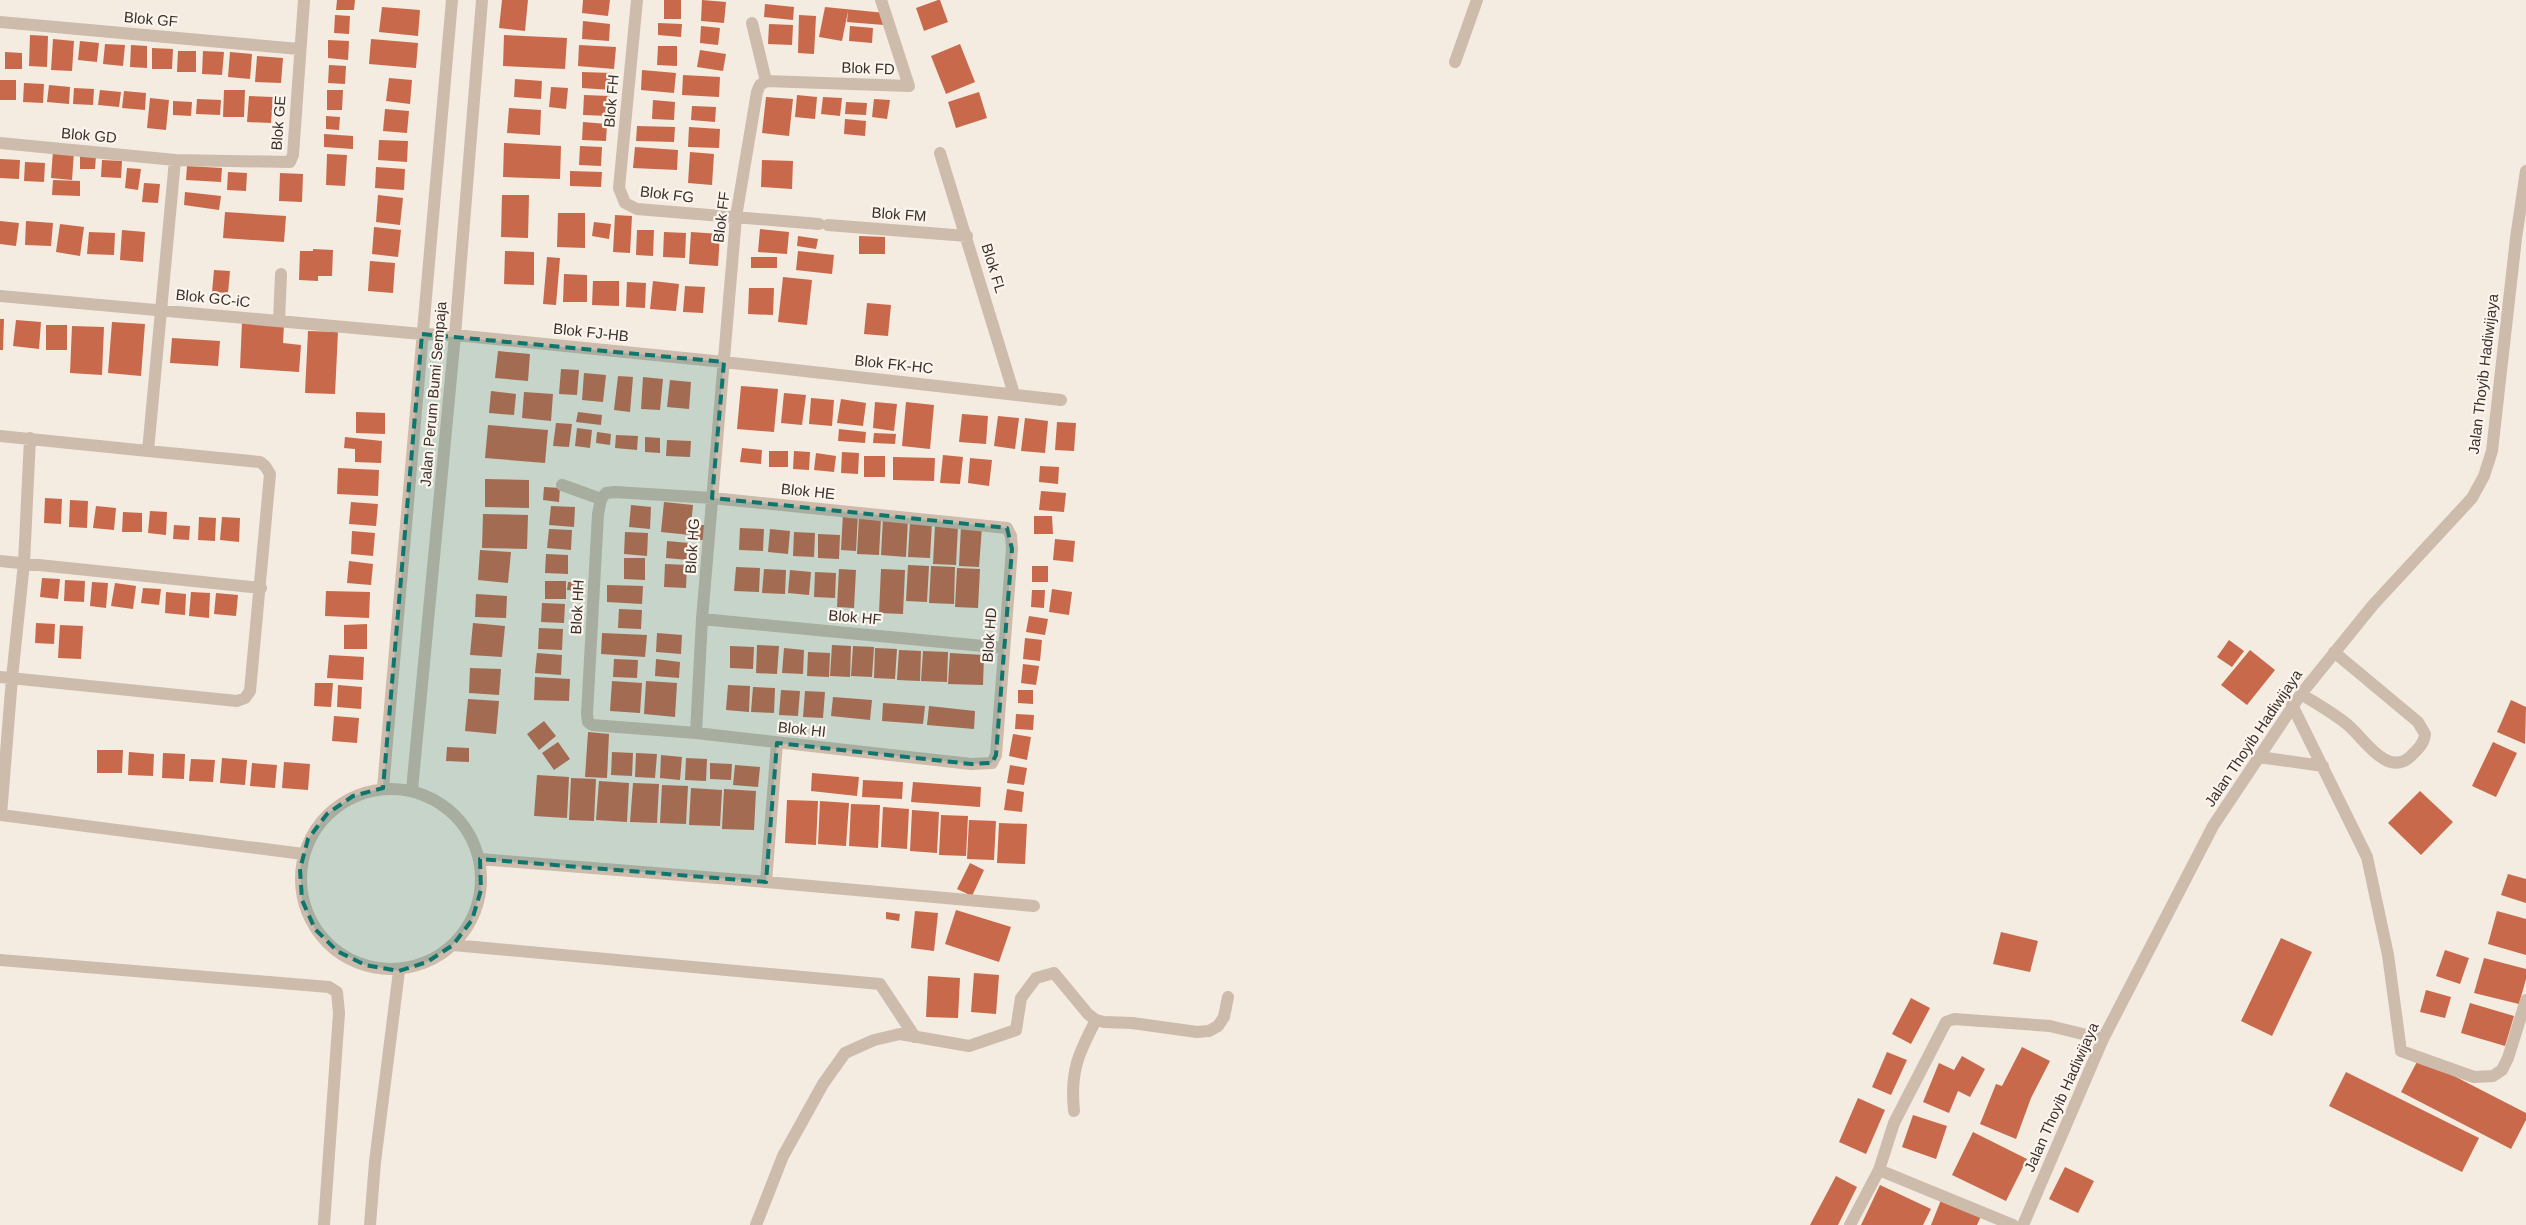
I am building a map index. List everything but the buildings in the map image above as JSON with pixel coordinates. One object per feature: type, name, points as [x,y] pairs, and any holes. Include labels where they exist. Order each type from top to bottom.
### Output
[{"type":"street","name":"Blok GE","points":[[175,160],[290,162],[293,156],[304,0]]},
{"type":"street","name":"Jalan Perum Bumi Sempaja","points":[[383,788],[452,0]]},
{"type":"street","name":"Jalan Perum Bumi Sempaja","points":[[412,790],[455,335],[482,0]]},
{"type":"street","name":"Blok FH","points":[[625,203],[619,188],[637,0]]},
{"type":"street","name":"Blok FD","points":[[766,82],[909,86],[881,0]]},
{"type":"street","points":[[1455,62],[1477,0]]},
{"type":"street","name":"Blok GF","points":[[0,22],[300,49]]},
{"type":"street","points":[[752,23],[766,82]]},
{"type":"street","name":"Blok FF","points":[[724,362],[736,217],[757,92],[760,85],[766,82]]},
{"type":"street","name":"Blok GD","points":[[0,143],[175,160]]},
{"type":"street","name":"Blok FL","points":[[940,153],[1014,394]]},
{"type":"street","points":[[148,451],[175,160]]},
{"type":"street","name":"Jalan Thoyib Hadiwijaya","points":[[2023,1225],[2103,1039],[2212,826],[2259,758],[2292,705],[2373,605],[2458,516],[2472,498],[2484,476],[2492,451],[2516,238],[2526,171]]},
{"type":"street","name":"Blok FG","points":[[625,203],[636,209],[736,217]]},
{"type":"street","name":"Blok FM","points":[[736,217],[967,236]]},
{"type":"street","points":[[279,321],[281,274]]},
{"type":"street","name":"Blok GC-iC","points":[[0,296],[422,334]]},
{"type":"street","name":"Blok FJ-HB","points":[[422,334],[455,335],[724,362]]},
{"type":"street","name":"Blok FK-HC","points":[[724,362],[1061,400]]},
{"type":"street","name":"Blok HG","points":[[696,733],[702,619],[724,362]]},
{"type":"street","points":[[0,436],[260,462],[270,474],[261,588],[250,690],[245,698],[237,700],[6,677]]},
{"type":"street","points":[[30,438],[24,563],[6,677],[0,815],[303,854]]},
{"type":"street","points":[[562,485],[601,499]]},
{"type":"street","name":"Blok HE","points":[[601,499],[606,493],[615,492],[712,498],[998,526]]},
{"type":"street","name":"Blok HH","points":[[599,727],[588,722],[587,714],[598,514],[601,499]]},
{"type":"street","name":"Blok HD","points":[[996,755],[1011,536],[1007,528],[998,526]]},
{"type":"street","points":[[0,561],[261,588]]},
{"type":"street","name":"Blok HF","points":[[702,619],[1004,648]]},
{"type":"street","points":[[2301,694],[2349,726],[2383,759],[2391,763],[2406,761],[2420,747],[2424,741],[2425,734],[2418,722],[2334,652]]},
{"type":"street","points":[[2292,705],[2324,766],[2367,857],[2388,955],[2401,1051],[2474,1076],[2493,1076],[2502,1070],[2508,1058],[2526,1000]]},
{"type":"street","name":"Blok HI","points":[[599,727],[696,733],[977,764],[992,763],[996,755]]},
{"type":"street","points":[[766,882],[776,743]]},
{"type":"street","points":[[2259,758],[2324,766]]},
{"type":"street","points":[[383,788],[412,790],[436,799],[456,815],[471,835],[480,859],[481,890],[472,920],[453,945],[427,962],[399,971],[365,965],[337,951],[315,929],[302,900],[300,869],[303,854],[308,839],[326,814],[352,796],[383,788]]},
{"type":"street","points":[[480,859],[1034,906]]},
{"type":"street","points":[[453,945],[880,984],[915,1037]]},
{"type":"street","points":[[0,960],[329,987],[337,992],[339,1013],[324,1225]]},
{"type":"street","points":[[370,1225],[375,1162],[399,971]]},
{"type":"street","points":[[756,1225],[783,1156],[823,1084],[846,1053],[874,1040],[900,1034],[969,1046],[1016,1030],[1021,998],[1036,978],[1054,973],[1079,1004],[1096,1020],[1196,1032],[1209,1031],[1218,1026],[1224,1017],[1228,997]]},
{"type":"street","points":[[1074,1111],[1072,1087],[1074,1070],[1079,1052],[1096,1020]]},
{"type":"street","points":[[1850,1225],[1879,1170],[1894,1123],[1944,1026],[1950,1020],[2050,1026],[2103,1039]]},
{"type":"street","points":[[1879,1170],[2013,1225]]},
{"type":"highlighted area","points":[[422,334],[724,362],[712,498],[1007,528],[1012,549],[996,755],[992,763],[971,764],[777,743],[766,882],[480,859],[481,890],[472,920],[453,945],[427,962],[399,971],[365,965],[337,951],[315,929],[302,900],[300,869],[308,839],[327,814],[353,796],[383,788]]}]
